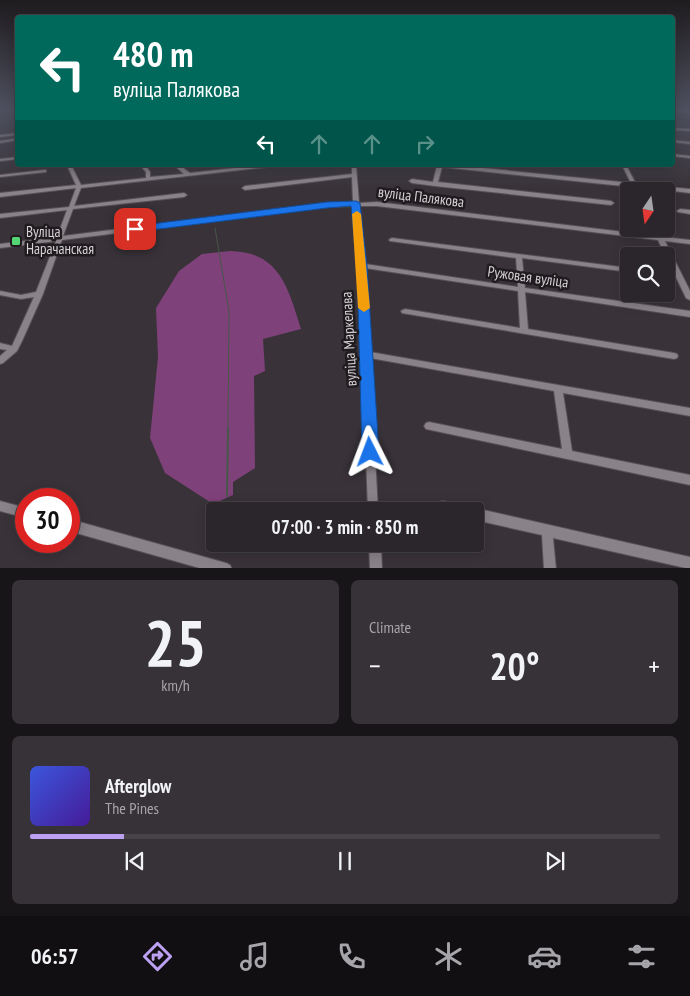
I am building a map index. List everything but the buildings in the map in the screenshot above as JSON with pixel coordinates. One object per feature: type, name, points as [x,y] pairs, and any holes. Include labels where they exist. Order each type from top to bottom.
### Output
[{"type":"street","points":[[0,142],[15,140]]},
{"type":"street","points":[[675,141],[690,143]]},
{"type":"street","points":[[675,155],[690,157]]},
{"type":"street","points":[[0,160],[15,158]]},
{"type":"street","points":[[0,362],[14,348],[39,294],[79,186],[70,167]]},
{"type":"street","points":[[144,167],[148,172],[148,179]]},
{"type":"street","points":[[179,167],[188,174]]},
{"type":"street","points":[[0,194],[148,179],[241,167]]},
{"type":"street","name":"вуліца Маркелава","points":[[354,167],[362,266],[373,502]]},
{"type":"street","points":[[435,184],[439,167]]},
{"type":"street","points":[[474,167],[620,183]]},
{"type":"street","points":[[625,167],[632,182]]},
{"type":"street","points":[[0,176],[44,172]]},
{"type":"street","points":[[245,188],[354,175]]},
{"type":"street","points":[[412,181],[611,203]]},
{"type":"street","points":[[675,189],[690,191]]},
{"type":"street","points":[[0,216],[184,194]]},
{"type":"street","name":"вуліца Палякова","points":[[0,246],[356,203],[620,233]]},
{"type":"street","points":[[680,211],[690,212]]},
{"type":"street","points":[[661,238],[690,298]]},
{"type":"street","name":"вуліца Палякова","points":[[661,238],[690,242]]},
{"type":"street","points":[[392,240],[620,269]]},
{"type":"street","points":[[519,256],[524,330]]},
{"type":"street","name":"Ружовая вуліца","points":[[362,266],[690,314]]},
{"type":"street","points":[[0,293],[21,297],[39,294]]},
{"type":"street","points":[[405,311],[674,356]]},
{"type":"street","points":[[0,346],[14,348]]},
{"type":"street","points":[[366,354],[690,412]]},
{"type":"street","points":[[558,388],[568,455]]},
{"type":"street","points":[[429,426],[690,480]]},
{"type":"street","points":[[0,506],[15,510]]},
{"type":"street","points":[[484,516],[690,563]]},
{"type":"street","points":[[80,528],[226,568]]},
{"type":"street","points":[[546,530],[550,568]]},
{"type":"street","points":[[375,552],[376,568]]},
{"type":"shaded area","points":[[230,251],[247,253],[271,265],[286,287],[301,329],[263,339],[265,371],[254,376],[255,468],[233,482],[233,495],[217,502],[210,502],[165,473],[150,438],[158,357],[156,308],[179,271],[202,254]]},
{"type":"waterway","points":[[215,228],[229,311],[228,430]]},
{"type":"waterway","points":[[227,496],[228,428]]},
{"type":"slow traffic","points":[[357,214],[364,308]]},
{"type":"place","name":"Вуліца Нарачанская","points":[[16,241]]},
{"type":"route","points":[[135,229],[356,203],[362,266],[370,452]]}]
